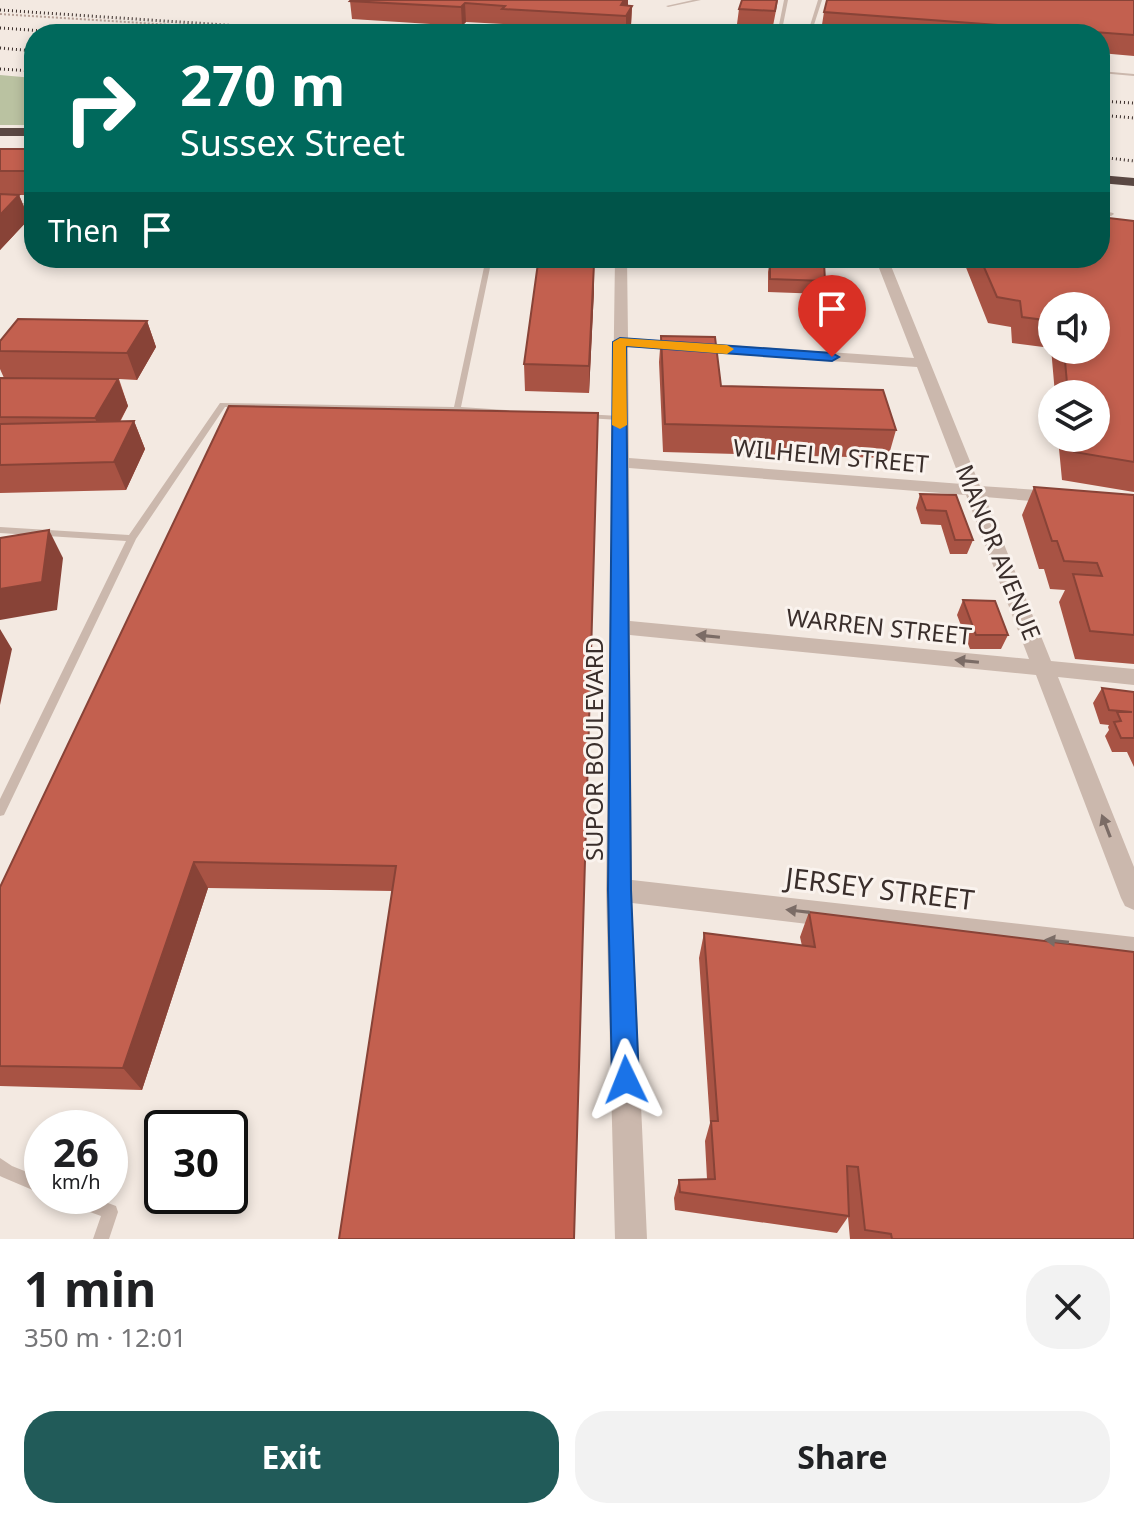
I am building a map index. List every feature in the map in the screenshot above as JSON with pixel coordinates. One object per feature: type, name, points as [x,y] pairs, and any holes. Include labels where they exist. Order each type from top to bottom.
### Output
[{"type":"highway","points":[[0,132],[24,132]]},
{"type":"highway","points":[[0,143],[24,143]]},
{"type":"highway","points":[[1110,180],[1134,182]]},
{"type":"highway","points":[[1110,191],[1134,193]]},
{"type":"street","name":"SUPOR BOULEVARD","points":[[621,268],[619,890],[631,1239]]},
{"type":"street","name":"MANOR AVENUE","points":[[886,268],[1134,898]]},
{"type":"street","points":[[620,342],[923,363]]},
{"type":"street","name":"WILHELM STREET","points":[[620,462],[1076,499]]},
{"type":"street","name":"WARREN STREET","points":[[619,627],[1134,677]]},
{"type":"street","name":"JERSEY STREET","points":[[619,890],[1134,950]]},
{"type":"lane","points":[[668,6],[699,0]]},
{"type":"lane","points":[[781,24],[786,0]]},
{"type":"lane","points":[[812,24],[820,0]]},
{"type":"lane","points":[[1110,67],[1134,68]]},
{"type":"lane","points":[[1110,73],[1134,75]]},
{"type":"lane","points":[[0,205],[24,205]]},
{"type":"lane","points":[[457,409],[487,268]]},
{"type":"lane","points":[[0,811],[132,538],[223,405],[517,412]]},
{"type":"lane","points":[[577,416],[620,418]]},
{"type":"lane","points":[[0,530],[132,538]]},
{"type":"lane","points":[[0,1166],[24,1179]]},
{"type":"lane","points":[[101,1239],[109,1214]]},
{"type":"path","points":[[0,14],[158,24]]},
{"type":"green space","points":[[0,75],[24,77],[24,125],[0,125]]},
{"type":"building","points":[[351,0],[624,0],[621,5],[632,6],[626,16],[502,9],[505,6],[465,3],[461,7]]},
{"type":"building","points":[[742,0],[777,0],[775,11],[739,9]]},
{"type":"building","points":[[827,0],[1134,0],[1134,35],[1110,33],[1110,24],[986,24],[824,12]]},
{"type":"building","points":[[0,149],[24,149],[24,171],[0,171]]},
{"type":"building","points":[[0,194],[19,195],[0,215]]},
{"type":"building","points":[[1110,218],[1134,221],[1134,462],[1074,452],[1110,452],[1110,380],[1067,380],[1065,364],[1110,364],[1110,292],[1038,292],[1038,319],[1022,317],[1020,301],[997,297],[984,268],[1110,268]]},
{"type":"building","points":[[537,268],[594,268],[589,366],[524,364]]},
{"type":"building","points":[[770,268],[824,268],[825,281],[770,279]]},
{"type":"building","points":[[18,319],[147,321],[127,353],[0,351],[0,341]]},
{"type":"building","points":[[661,336],[715,337],[721,386],[883,390],[896,430],[665,424]]},
{"type":"building","points":[[0,378],[118,379],[95,418],[0,417]]},
{"type":"building","points":[[229,406],[598,413],[574,1239],[339,1239],[396,866],[194,862],[123,1068],[0,1066],[0,887]]},
{"type":"building","points":[[134,421],[114,462],[0,465],[0,424]]},
{"type":"building","points":[[1034,487],[1134,495],[1134,635],[1090,631],[1073,574],[1102,576],[1097,563],[1064,561],[1057,541],[1052,541]]},
{"type":"building","points":[[920,494],[956,495],[973,540],[955,540],[946,511],[926,510]]},
{"type":"building","points":[[49,530],[42,582],[0,589],[0,538]]},
{"type":"building","points":[[963,600],[995,601],[1008,635],[976,635]]},
{"type":"building","points":[[1102,688],[1134,692],[1134,738],[1121,738],[1114,722],[1121,721],[1117,712],[1132,712],[1109,710]]},
{"type":"building","points":[[809,912],[1134,952],[1134,1239],[892,1239],[891,1234],[865,1230],[858,1167],[847,1166],[849,1216],[680,1192],[679,1180],[715,1179],[711,1121],[718,1121],[704,933],[815,947]]},
{"type":"railway","points":[[0,10],[210,24]]},
{"type":"railway","points":[[0,28],[24,30]]},
{"type":"railway","points":[[0,48],[24,50]]},
{"type":"railway","points":[[0,69],[24,70]]},
{"type":"railway","points":[[1110,102],[1134,103]]},
{"type":"railway","points":[[1110,116],[1134,118]]},
{"type":"railway","points":[[1110,158],[1134,161]]},
{"type":"slow traffic","points":[[620,425],[620,342],[727,349]]},
{"type":"route","points":[[626,1080],[619,890],[620,342],[832,357]]}]
